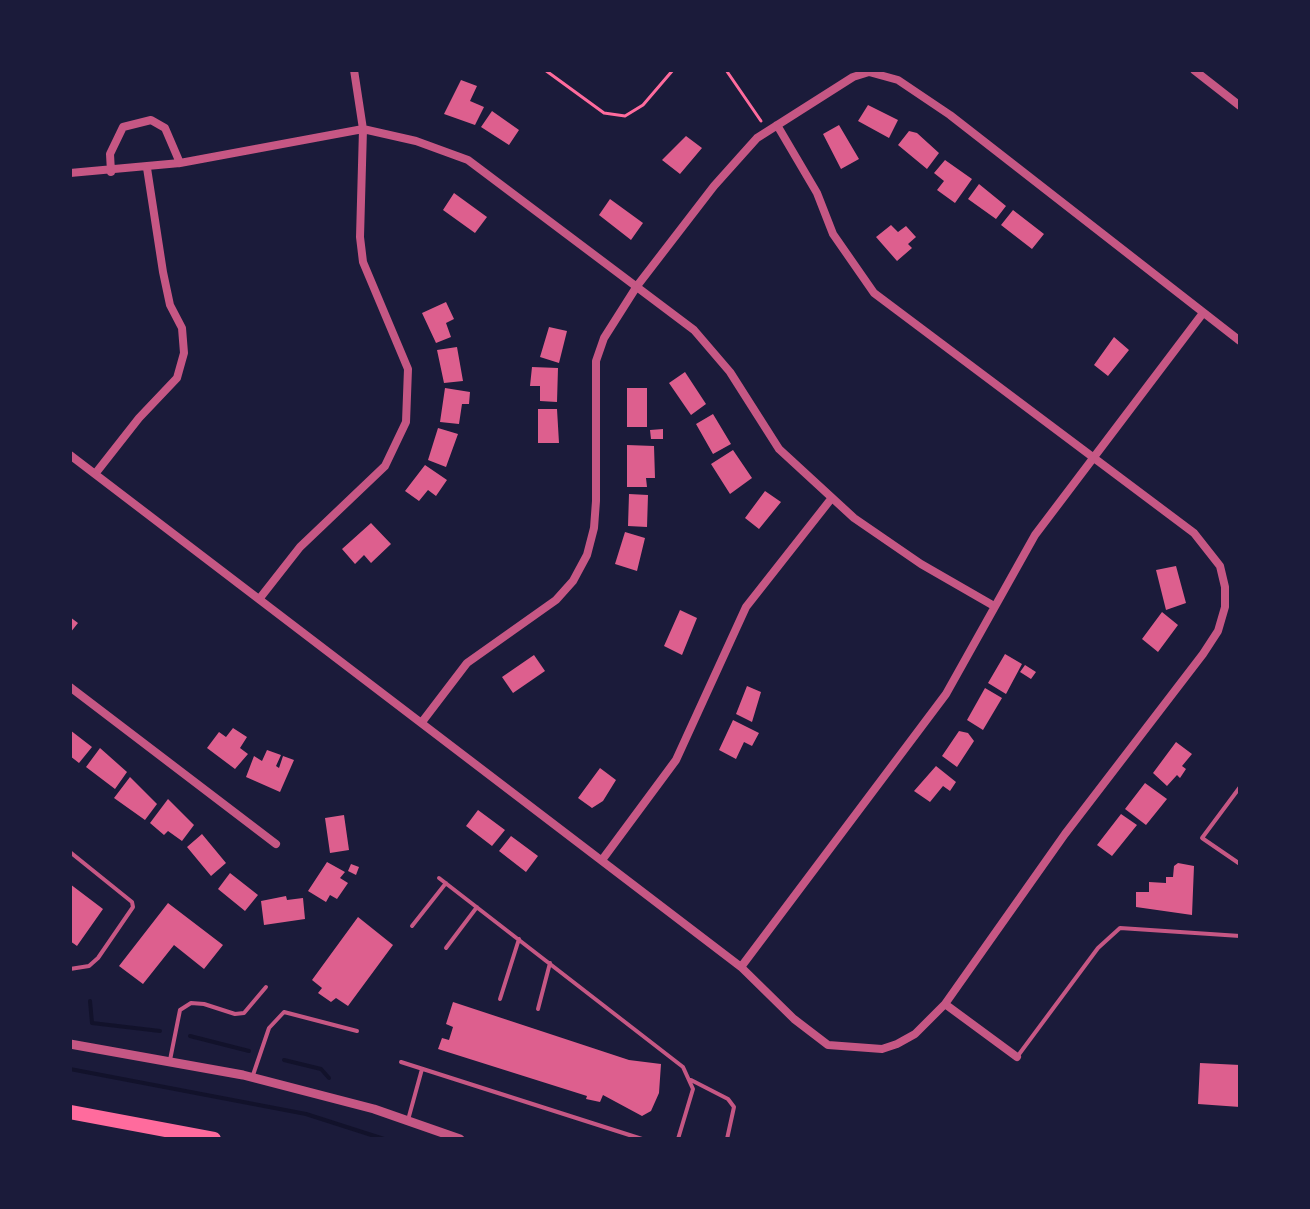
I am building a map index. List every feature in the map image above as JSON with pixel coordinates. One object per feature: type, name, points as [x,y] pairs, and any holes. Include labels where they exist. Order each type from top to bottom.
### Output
[{"type":"highway","points":[[70,1112],[214,1139]]},
{"type":"street","points":[[260,598],[300,547],[385,466],[406,422],[408,369],[363,262],[360,237],[363,129],[354,70]]},
{"type":"street","points":[[1194,70],[1240,106]]},
{"type":"street","points":[[422,722],[467,663],[556,600],[573,581],[587,555],[594,528],[596,501],[596,361],[604,338],[637,286],[739,156],[768,131],[853,77],[869,72],[883,73],[950,115],[1240,341]]},
{"type":"street","points":[[111,172],[114,140],[123,127],[151,120],[165,128],[180,163]]},
{"type":"street","points":[[70,455],[741,967],[794,1019],[828,1045],[882,1049],[897,1044],[915,1034],[945,1004],[1080,813],[1203,654],[1218,631],[1225,607],[1220,566],[1194,533],[874,293],[833,234],[817,193],[777,125]]},
{"type":"street","points":[[70,173],[147,168],[363,129],[416,141],[468,160],[637,286],[713,349],[779,449],[831,499],[886,542],[994,606]]},
{"type":"street","points":[[95,474],[139,418],[177,378],[184,353],[182,328],[170,305],[163,272],[147,168]]},
{"type":"street","points":[[741,967],[937,707],[1049,514],[1095,459],[1203,313]]},
{"type":"street","points":[[602,860],[676,760],[705,700],[730,635],[746,607],[831,499]]},
{"type":"street","points":[[70,687],[276,844]]},
{"type":"street","points":[[945,1004],[1017,1057]]},
{"type":"street","points":[[70,1044],[253,1077],[460,1139]]},
{"type":"lane","points":[[1240,787],[1202,838],[1240,864]]},
{"type":"lane","points":[[70,852],[132,902],[133,907],[98,958],[89,966],[70,969]]},
{"type":"lane","points":[[439,878],[683,1067],[693,1089],[678,1139]]},
{"type":"lane","points":[[412,926],[446,883]]},
{"type":"lane","points":[[446,948],[477,907]]},
{"type":"lane","points":[[1017,1057],[1098,948],[1120,928],[1240,936]]},
{"type":"lane","points":[[500,999],[519,939]]},
{"type":"lane","points":[[538,1009],[550,963]]},
{"type":"lane","points":[[170,1060],[180,1010],[191,1003],[235,1014],[244,1013],[266,987]]},
{"type":"lane","points":[[253,1077],[269,1028],[284,1012],[357,1031]]},
{"type":"lane","points":[[401,1062],[642,1139]]},
{"type":"lane","points":[[408,1121],[422,1069]]},
{"type":"lane","points":[[691,1080],[728,1099],[734,1107],[727,1139]]},
{"type":"path","points":[[545,70],[604,113],[625,116],[643,105],[673,70]]},
{"type":"path","points":[[726,70],[768,131]]},
{"type":"building","points":[[461,80],[477,86],[470,101],[484,107],[475,125],[444,114]]},
{"type":"building","points":[[868,105],[898,120],[889,138],[858,121]]},
{"type":"building","points":[[492,111],[519,130],[509,145],[481,127]]},
{"type":"building","points":[[839,125],[859,159],[841,169],[823,134]]},
{"type":"building","points":[[909,131],[917,133],[939,153],[927,169],[898,145]]},
{"type":"building","points":[[686,136],[702,148],[680,174],[662,160]]},
{"type":"building","points":[[945,160],[972,179],[955,203],[937,190],[944,181],[934,173]]},
{"type":"building","points":[[979,184],[1006,206],[996,219],[968,199]]},
{"type":"building","points":[[454,193],[487,217],[475,233],[443,210]]},
{"type":"building","points":[[610,199],[643,223],[631,240],[599,215]]},
{"type":"building","points":[[1013,210],[1044,234],[1032,249],[1001,225]]},
{"type":"building","points":[[891,225],[898,232],[906,226],[916,237],[908,244],[912,248],[897,261],[876,237]]},
{"type":"building","points":[[446,302],[454,319],[446,323],[451,337],[436,343],[422,313]]},
{"type":"building","points":[[549,327],[567,331],[559,363],[540,357]]},
{"type":"building","points":[[1114,337],[1129,350],[1108,376],[1094,365]]},
{"type":"building","points":[[457,347],[463,381],[444,383],[437,350]]},
{"type":"building","points":[[532,367],[558,368],[557,402],[540,401],[540,386],[530,386]]},
{"type":"building","points":[[685,372],[706,404],[691,415],[669,383]]},
{"type":"building","points":[[445,388],[470,392],[469,404],[462,404],[459,424],[440,422]]},
{"type":"building","points":[[627,388],[647,388],[647,427],[627,427]]},
{"type":"building","points":[[538,409],[557,409],[559,443],[538,443]]},
{"type":"building","points":[[713,414],[731,444],[713,454],[696,424]]},
{"type":"building","points":[[438,428],[458,434],[446,467],[428,460]]},
{"type":"building","points":[[663,429],[663,439],[651,439],[650,430]]},
{"type":"building","points":[[627,445],[654,446],[655,478],[646,478],[647,487],[627,487]]},
{"type":"building","points":[[733,450],[752,478],[730,494],[711,464]]},
{"type":"building","points":[[425,465],[447,480],[436,496],[428,490],[419,501],[405,491]]},
{"type":"building","points":[[765,491],[781,502],[759,529],[745,518]]},
{"type":"building","points":[[629,494],[648,495],[647,527],[628,526]]},
{"type":"building","points":[[371,523],[391,544],[371,563],[364,555],[355,564],[342,549]]},
{"type":"building","points":[[625,532],[645,538],[637,571],[615,564]]},
{"type":"building","points":[[1176,566],[1186,603],[1166,610],[1156,570]]},
{"type":"building","points":[[680,610],[697,618],[682,655],[664,646]]},
{"type":"building","points":[[1162,612],[1178,625],[1158,652],[1142,639]]},
{"type":"building","points":[[70,617],[78,623],[70,633]]},
{"type":"building","points":[[1005,654],[1022,664],[1006,694],[988,683]]},
{"type":"building","points":[[534,655],[545,671],[513,693],[502,677]]},
{"type":"building","points":[[1025,665],[1036,672],[1031,679],[1020,672]]},
{"type":"building","points":[[747,686],[761,692],[752,722],[736,714]]},
{"type":"building","points":[[985,688],[1002,698],[983,730],[967,720]]},
{"type":"building","points":[[733,720],[759,733],[752,746],[744,742],[736,759],[719,750]]},
{"type":"building","points":[[233,728],[247,737],[240,748],[248,754],[235,769],[207,748],[219,732],[226,737]]},
{"type":"building","points":[[70,730],[92,747],[79,763],[70,756]]},
{"type":"building","points":[[959,731],[968,733],[974,741],[957,767],[942,756]]},
{"type":"building","points":[[1176,742],[1192,754],[1182,766],[1186,769],[1180,778],[1177,775],[1167,786],[1153,773]]},
{"type":"building","points":[[100,748],[127,772],[115,789],[86,767]]},
{"type":"building","points":[[267,750],[281,755],[276,766],[279,768],[283,756],[294,760],[280,792],[246,777],[254,756],[262,761]]},
{"type":"building","points":[[936,766],[956,782],[950,791],[943,786],[930,802],[914,791]]},
{"type":"building","points":[[600,768],[616,780],[603,801],[592,808],[578,798]]},
{"type":"building","points":[[130,777],[157,804],[145,820],[114,798]]},
{"type":"building","points":[[1145,783],[1167,799],[1146,825],[1125,809]]},
{"type":"building","points":[[168,799],[194,825],[182,841],[168,831],[164,835],[150,823]]},
{"type":"building","points":[[478,810],[505,830],[492,846],[466,826]]},
{"type":"building","points":[[1121,814],[1137,825],[1112,856],[1097,845]]},
{"type":"building","points":[[344,815],[349,850],[330,853],[325,818]]},
{"type":"building","points":[[202,834],[226,863],[211,876],[187,847]]},
{"type":"building","points":[[511,836],[538,856],[526,872],[499,851]]},
{"type":"building","points":[[327,862],[345,872],[340,878],[348,883],[337,899],[330,895],[326,902],[308,891]]},
{"type":"building","points":[[1178,863],[1194,866],[1192,915],[1136,907],[1136,892],[1149,892],[1149,882],[1166,883],[1166,877],[1173,877],[1174,866]]},
{"type":"building","points":[[351,864],[359,867],[356,875],[348,871]]},
{"type":"building","points":[[230,873],[258,895],[245,911],[218,889]]},
{"type":"building","points":[[70,884],[103,909],[77,946],[70,941]]},
{"type":"building","points":[[286,896],[287,900],[303,898],[305,919],[264,925],[261,901]]},
{"type":"building","points":[[168,903],[223,945],[204,969],[174,945],[143,984],[119,966]]},
{"type":"building","points":[[358,917],[393,945],[348,1006],[336,998],[331,1002],[318,993],[322,988],[312,980]]},
{"type":"building","points":[[453,1002],[629,1060],[661,1064],[659,1093],[651,1111],[642,1116],[603,1095],[600,1102],[586,1099],[587,1096],[438,1049],[442,1038],[449,1040],[453,1027],[446,1024]]},
{"type":"building","points":[[1200,1063],[1240,1065],[1240,1107],[1198,1104]]},
{"type":"waterway","points":[[90,1001],[92,1023],[160,1031]]},
{"type":"waterway","points":[[190,1036],[249,1051]]},
{"type":"waterway","points":[[284,1060],[321,1069],[329,1078]]},
{"type":"waterway","points":[[70,1069],[306,1114],[384,1139]]}]
